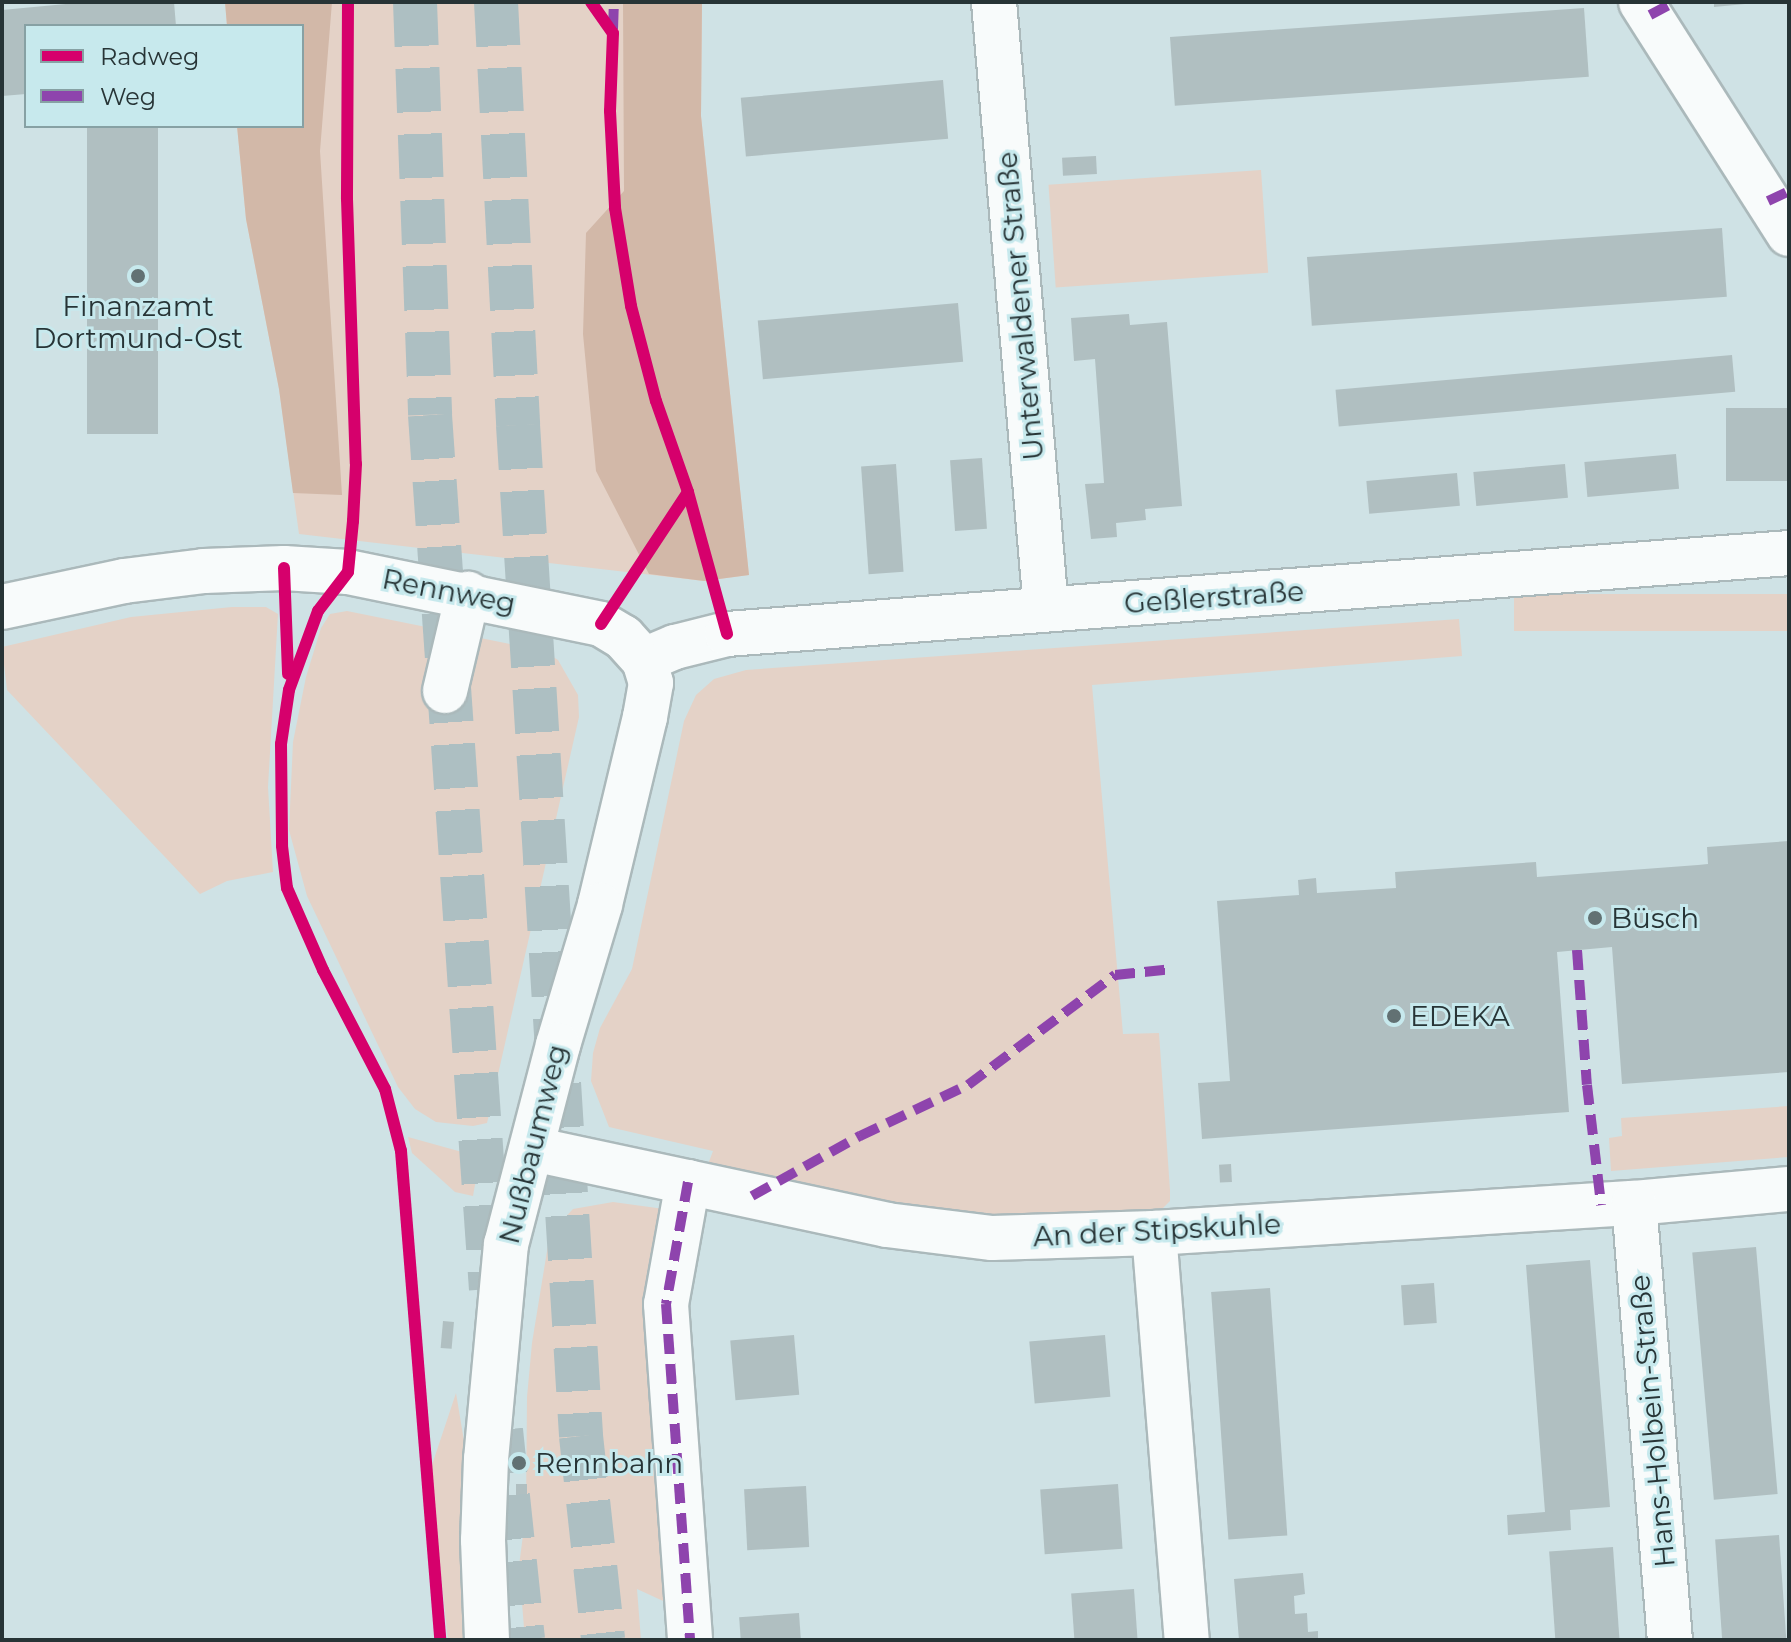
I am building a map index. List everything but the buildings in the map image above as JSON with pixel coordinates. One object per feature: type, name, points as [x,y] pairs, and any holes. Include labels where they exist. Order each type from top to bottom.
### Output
[{"type":"street","name":"Unterwaldener Straße","points":[[994,2],[1046,609]]},
{"type":"street","points":[[1641,2],[1789,234]]},
{"type":"street","name":"Geßlerstraße","points":[[644,660],[675,647],[727,634],[1789,553]]},
{"type":"street","name":"Rennweg","points":[[2,607],[124,581],[204,571],[284,568],[348,572],[468,594],[601,624],[623,637],[644,660]]},
{"type":"street","points":[[445,691],[468,594]]},
{"type":"street","name":"Nußbaumweg","points":[[487,1640],[483,1540],[494,1363],[506,1244],[558,1045],[600,905],[645,717],[651,683],[644,660]]},
{"type":"street","name":"An der Stipskuhle","points":[[533,1149],[887,1225],[992,1238],[1154,1233],[1634,1203],[1789,1189]]},
{"type":"street","points":[[688,1182],[666,1304],[690,1640]]},
{"type":"street","name":"Hans-Holbein-Straße","points":[[1634,1203],[1670,1640]]},
{"type":"street","points":[[1154,1233],[1187,1640]]},
{"type":"shaded area","points":[[225,2],[702,2],[701,116],[749,575],[704,581],[299,534],[279,389],[246,219],[237,128],[304,128],[304,24],[227,24]]},
{"type":"shaded area","points":[[225,2],[332,2],[320,151],[342,495],[293,493],[279,389],[246,219],[237,128],[304,128],[304,24],[227,24]]},
{"type":"shaded area","points":[[623,2],[702,2],[701,116],[749,575],[704,581],[649,574],[596,471],[583,334],[586,233],[624,191]]},
{"type":"shaded area","points":[[1261,170],[1268,273],[1056,288],[1049,185]]},
{"type":"shaded area","points":[[1514,594],[1789,594],[1789,631],[1514,631]]},
{"type":"shaded area","points":[[232,607],[266,607],[278,614],[268,787],[273,872],[227,881],[200,894],[7,690],[2,647],[131,617]]},
{"type":"shaded area","points":[[347,611],[544,651],[558,660],[578,695],[579,717],[487,1123],[473,1126],[436,1122],[415,1109],[398,1087],[307,896],[289,830],[293,742],[306,677],[321,628],[330,614]]},
{"type":"shaded area","points":[[1459,619],[1462,656],[1092,685],[1123,1034],[1159,1033],[1170,1190],[1170,1201],[1162,1209],[1022,1219],[928,1212],[707,1167],[713,1151],[609,1127],[591,1081],[593,1053],[600,1028],[632,969],[684,721],[696,695],[714,679],[746,670]]},
{"type":"shaded area","points":[[1789,1106],[1789,1157],[1611,1171],[1609,1138],[1622,1136],[1621,1118]]},
{"type":"shaded area","points":[[408,1137],[480,1157],[473,1196],[455,1192],[412,1153]]},
{"type":"shaded area","points":[[613,1202],[664,1209],[674,1606],[637,1589],[641,1640],[525,1640],[519,1566],[526,1512],[527,1397],[532,1343],[548,1245],[558,1225],[573,1209]]},
{"type":"shaded area","points":[[456,1393],[464,1441],[465,1640],[448,1640],[430,1471]]},
{"type":"tunnel","points":[[415,2],[430,415],[491,1289]]},
{"type":"tunnel","points":[[496,2],[518,425],[581,1436],[603,1640]]},
{"type":"tunnel","points":[[501,1430],[523,1640]]},
{"type":"marked path","points":[[613,29],[614,2]]},
{"type":"marked path","points":[[1650,15],[1674,2]]},
{"type":"marked path","points":[[1768,201],[1789,191]]},
{"type":"marked path","points":[[1577,950],[1587,1085],[1601,1205]]},
{"type":"marked path","points":[[752,1196],[860,1136],[968,1085],[1115,975],[1173,969]]},
{"type":"marked path","points":[[688,1182],[666,1304],[690,1640]]},
{"type":"cycle path","points":[[348,2],[347,199],[356,464],[353,521],[348,572],[318,611],[289,690],[281,744],[282,846],[287,888],[323,970],[385,1089],[401,1151],[440,1640]]},
{"type":"cycle path","points":[[591,2],[613,33],[610,111],[615,208],[631,306],[656,401],[688,492],[727,634]]},
{"type":"cycle path","points":[[601,624],[688,492]]},
{"type":"cycle path","points":[[284,568],[288,674]]},
{"type":"place","name":"Finanzamt Dortmund-Ost","points":[[138,276]]},
{"type":"place","name":"Büsch","points":[[1595,918]]},
{"type":"place","name":"EDEKA","points":[[1394,1016]]},
{"type":"place","name":"Rennbahn","points":[[519,1463]]}]
